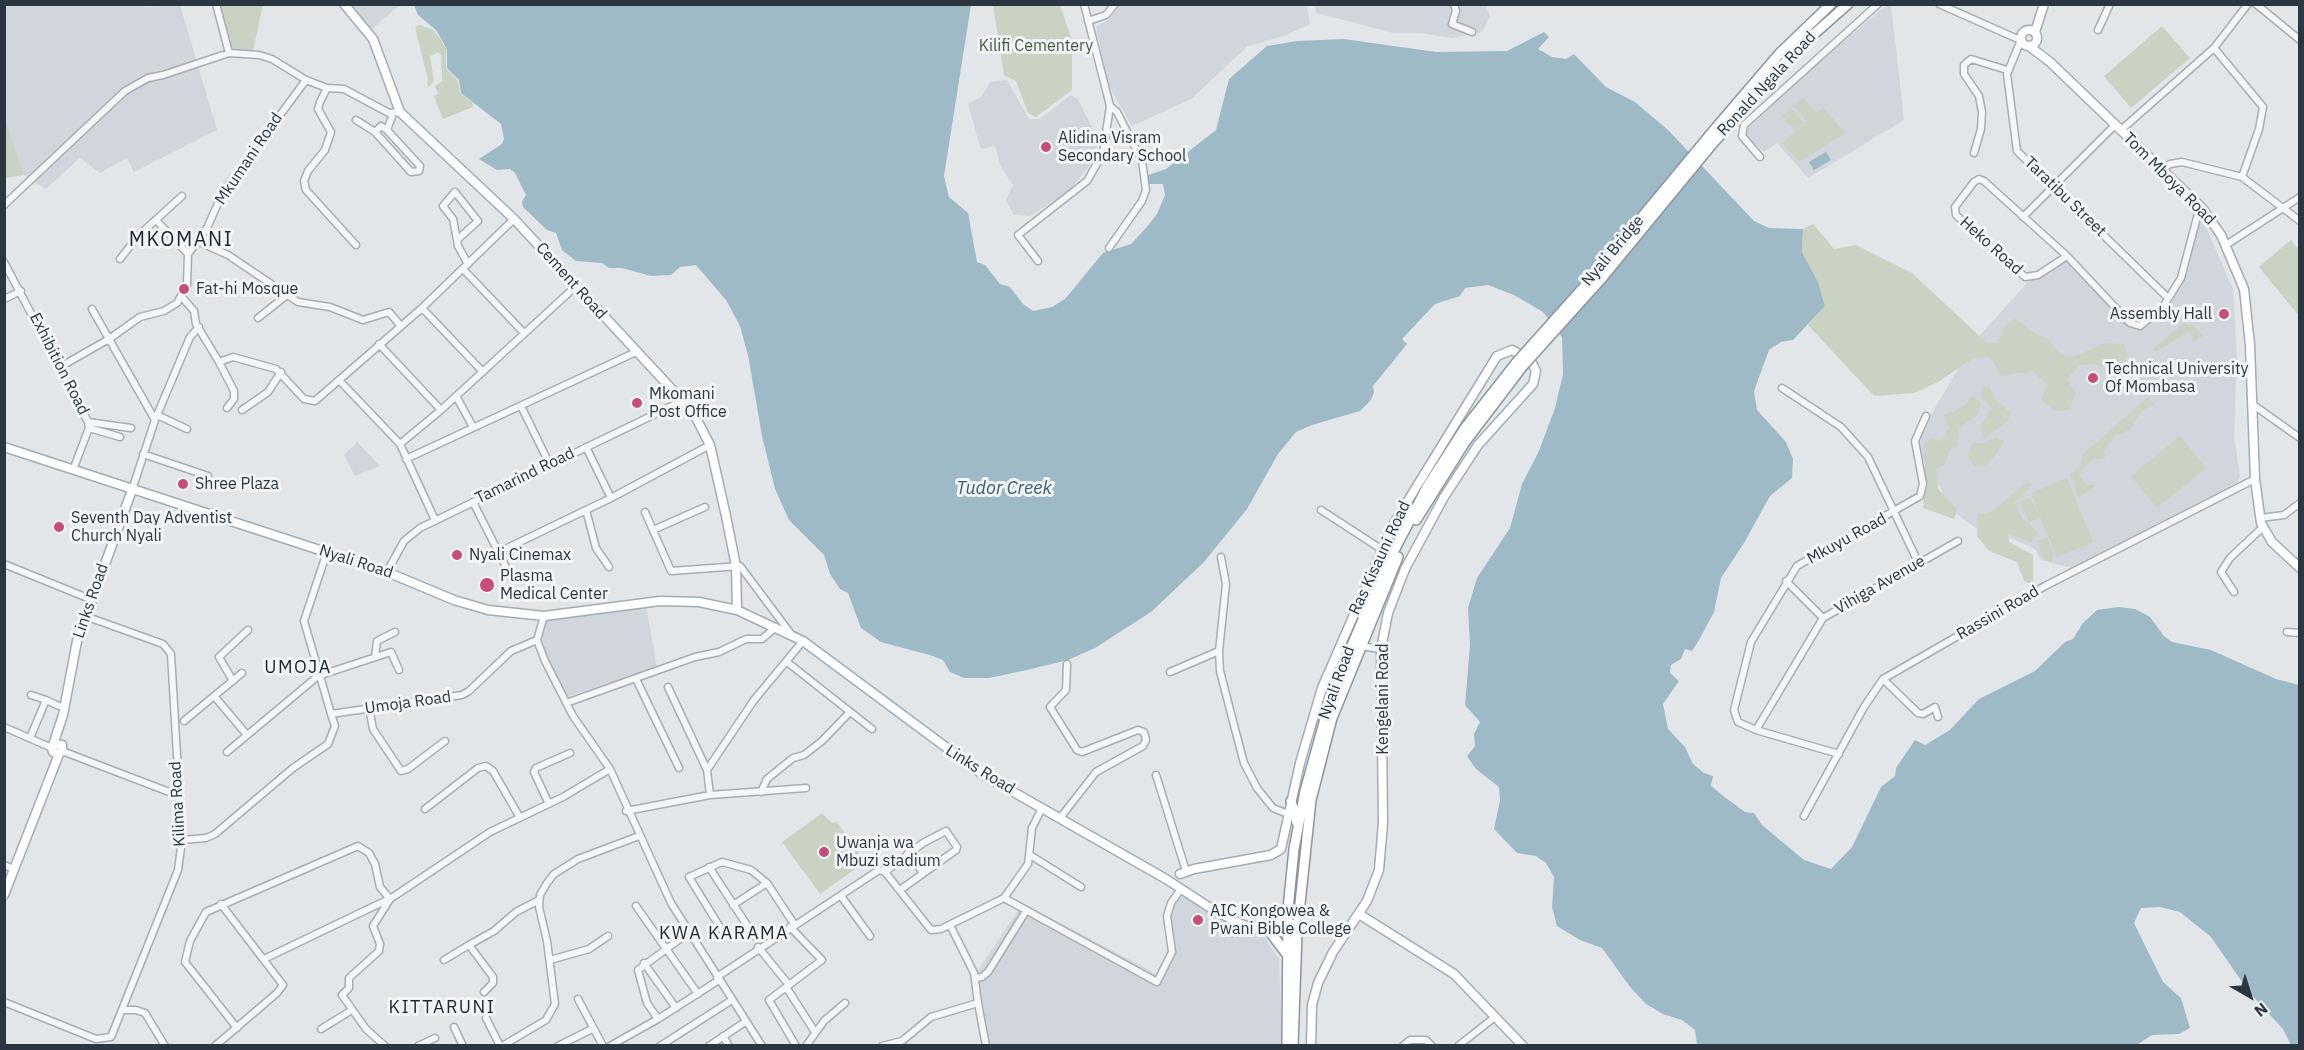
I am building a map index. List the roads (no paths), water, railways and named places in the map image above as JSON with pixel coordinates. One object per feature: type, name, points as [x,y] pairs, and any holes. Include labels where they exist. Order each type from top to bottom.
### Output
[{"type":"highway","name":"Ronald Ngala Road","points":[[1711,139],[1790,56],[1848,4]]},
{"type":"highway","name":"Ronald Ngala Road","points":[[1711,139],[1779,53],[1829,6]]},
{"type":"highway","name":"Nyali Bridge","points":[[1519,365],[1582,288],[1711,139]]},
{"type":"highway","name":"Nyali Road","points":[[1287,1046],[1287,955],[1313,787],[1332,718],[1394,564],[1436,485],[1519,365]]},
{"type":"highway","name":"Nyali Road","points":[[1293,1046],[1292,928],[1288,909],[1305,791],[1333,690],[1384,570],[1427,487],[1475,414],[1519,365]]},
{"type":"highway","points":[[1322,688],[1333,690]]},
{"type":"highway","points":[[1291,801],[1298,828]]},
{"type":"highway","points":[[1287,955],[1269,928],[1288,909]]},
{"type":"main road","name":"Cement Road","points":[[344,4],[373,39],[397,113],[514,219],[693,412],[710,445],[736,566],[734,589],[737,610]]},
{"type":"main road","points":[[2029,46],[2036,36],[2044,4]]},
{"type":"main road","points":[[2022,36],[2039,17]]},
{"type":"main road","points":[[2022,36],[2036,36]]},
{"type":"main road","points":[[2022,36],[2029,46],[2050,62]]},
{"type":"main road","points":[[2036,36],[2050,62]]},
{"type":"main road","name":"Tom Mboya Road","points":[[2050,62],[2200,206],[2213,221],[2226,245],[2244,289],[2255,479],[2260,518],[2272,542],[2300,568]]},
{"type":"main road","name":"Kengelani Road","points":[[1311,1046],[1312,1005],[1318,983],[1333,952],[1374,888],[1382,853],[1381,649],[1388,613],[1399,581],[1444,497],[1478,445],[1535,381],[1536,371],[1531,361],[1512,350],[1497,356]]},
{"type":"main road","name":"Ras Kisauni Road","points":[[1183,872],[1276,853],[1282,846],[1291,801],[1322,688],[1382,549],[1414,487],[1497,356]]},
{"type":"main road","name":"Nyali Road","points":[[4,447],[387,572],[454,600],[488,610],[544,616],[660,601],[718,606]]},
{"type":"main road","name":"Links Road","points":[[4,895],[50,775],[84,615],[132,490]]},
{"type":"main road","name":"Cement Road","points":[[718,606],[734,589]]},
{"type":"main road","name":"Links Road","points":[[718,606],[737,610],[803,641],[950,753],[1174,884],[1212,909],[1241,924],[1253,927],[1292,928]]},
{"type":"main road","points":[[1359,914],[1454,974],[1471,989],[1522,1046]]},
{"type":"street","points":[[216,4],[229,53]]},
{"type":"street","points":[[1038,261],[1018,235],[1075,193],[1092,174],[1103,153],[1110,106],[1084,4]]},
{"type":"street","points":[[1088,21],[1106,15],[1114,4]]},
{"type":"street","points":[[1454,4],[1456,11],[1452,24],[1472,32]]},
{"type":"street","points":[[1760,157],[1742,136],[1744,125],[1878,4]]},
{"type":"street","points":[[1939,4],[2007,33],[2022,36],[2007,70],[1971,59],[1964,65],[1963,70],[1979,96],[1982,112],[1982,129],[1974,153]]},
{"type":"street","points":[[2098,30],[2110,4]]},
{"type":"street","points":[[2023,217],[2105,134],[2118,128],[2214,48],[2248,4]]},
{"type":"street","points":[[2256,4],[2300,40]]},
{"type":"street","points":[[1963,14],[1966,6]]},
{"type":"street","points":[[2214,48],[2263,107],[2259,129],[2242,177]]},
{"type":"street","points":[[4,205],[115,98],[148,78],[229,53],[260,55],[306,80],[327,88],[344,88],[397,113],[387,130]]},
{"type":"street","name":"Taratibu Street","points":[[2007,70],[2017,151],[2168,298]]},
{"type":"street","name":"Mkumani Road","points":[[188,254],[231,180],[306,80]]},
{"type":"street","points":[[327,88],[318,109],[331,132],[330,139],[308,171],[304,181],[311,198],[356,245]]},
{"type":"street","points":[[1109,248],[1144,199],[1146,190],[1142,161],[1117,112],[1110,106]]},
{"type":"street","points":[[2105,134],[2107,118]]},
{"type":"street","points":[[356,120],[375,132],[411,172],[419,171],[420,166],[387,130],[381,126],[375,132]]},
{"type":"street","points":[[2160,170],[2170,164],[2182,162],[2242,177],[2300,221]]},
{"type":"street","name":"Heko Road","points":[[1979,179],[1991,186],[2067,256],[2038,275],[2025,277],[1971,229],[1954,210],[1961,197],[1979,179]]},
{"type":"street","points":[[457,240],[478,221],[455,192],[442,204],[453,219],[457,240],[466,266],[524,333]]},
{"type":"street","points":[[120,259],[138,236],[182,196]]},
{"type":"street","points":[[2226,245],[2300,197]]},
{"type":"street","points":[[2067,256],[2130,323],[2136,326],[2144,325],[2168,298],[2181,278],[2200,206]]},
{"type":"street","points":[[219,362],[233,357],[281,372],[310,402],[315,401],[422,308],[514,219]]},
{"type":"street","points":[[60,367],[109,339],[146,314],[171,307],[181,296],[187,285],[188,254],[156,220]]},
{"type":"street","points":[[197,241],[228,255],[298,302],[330,307],[363,320],[389,312],[400,325]]},
{"type":"street","name":"Exhibition Road","points":[[4,262],[89,425],[73,470]]},
{"type":"street","points":[[400,444],[441,410],[575,286]]},
{"type":"street","points":[[4,299],[21,291]]},
{"type":"street","points":[[258,318],[287,295]]},
{"type":"street","points":[[181,296],[194,310],[199,327],[234,391],[234,399],[227,408]]},
{"type":"street","points":[[422,308],[483,372]]},
{"type":"street","points":[[92,309],[156,418],[187,429]]},
{"type":"street","points":[[132,490],[156,418],[189,337],[199,327]]},
{"type":"street","points":[[379,344],[441,410]]},
{"type":"street","points":[[406,459],[636,352]]},
{"type":"street","points":[[242,410],[268,392],[281,372]]},
{"type":"street","points":[[339,380],[400,444],[435,520]]},
{"type":"street","points":[[1782,388],[1841,427],[1868,457],[1918,562]]},
{"type":"street","points":[[456,396],[473,427]]},
{"type":"street","name":"Tamarind Road","points":[[387,572],[404,541],[435,520],[682,401]]},
{"type":"street","points":[[2252,404],[2300,438]]},
{"type":"street","points":[[521,406],[550,465]]},
{"type":"street","name":"Mkuyu Road","points":[[1756,730],[1738,722],[1734,710],[1751,642],[1797,566],[1894,513],[1920,496],[1923,484],[1915,441],[1926,416]]},
{"type":"street","points":[[89,425],[131,429]]},
{"type":"street","points":[[89,425],[120,437]]},
{"type":"street","points":[[499,552],[611,498],[710,445]]},
{"type":"street","points":[[586,447],[611,498]]},
{"type":"street","points":[[143,454],[208,476]]},
{"type":"street","name":"Rassini Road","points":[[1804,816],[1883,679],[2045,586],[2255,479]]},
{"type":"street","points":[[472,502],[512,579]]},
{"type":"street","points":[[2260,518],[2284,515],[2300,503]]},
{"type":"street","points":[[653,530],[705,507]]},
{"type":"street","points":[[586,510],[596,548],[609,567]]},
{"type":"street","points":[[1321,510],[1382,549]]},
{"type":"street","points":[[645,512],[672,572],[736,566],[746,572],[791,634]]},
{"type":"street","points":[[2234,592],[2221,572],[2230,558],[2263,527]]},
{"type":"street","name":"Vihiga Avenue","points":[[1756,730],[1823,618],[1958,541]]},
{"type":"street","points":[[182,840],[206,838],[215,834],[293,768],[328,744],[335,726],[318,676],[304,621],[327,552]]},
{"type":"street","points":[[1221,557],[1226,584],[1219,651],[1220,671],[1244,763],[1270,806],[1279,812],[1288,814]]},
{"type":"street","points":[[4,564],[90,599]]},
{"type":"street","points":[[1786,581],[1823,618]]},
{"type":"street","name":"Kilima Road","points":[[4,1002],[96,1039],[111,1037],[177,870],[182,840],[177,795],[171,654],[163,644],[84,615]]},
{"type":"street","points":[[544,616],[537,640],[566,703],[610,769],[626,811],[688,933],[762,1046]]},
{"type":"street","points":[[566,703],[695,657],[719,652],[746,639],[762,639],[776,627]]},
{"type":"street","points":[[233,681],[219,657],[248,630]]},
{"type":"street","points":[[375,657],[376,641],[395,632]]},
{"type":"street","points":[[2287,632],[2300,633]]},
{"type":"street","name":"Umoja Road","points":[[331,714],[462,695],[511,651],[537,640]]},
{"type":"street","points":[[707,770],[754,700],[803,641]]},
{"type":"street","points":[[1360,645],[1381,649]]},
{"type":"street","points":[[1170,672],[1219,651]]},
{"type":"street","points":[[227,752],[318,676],[391,652],[399,670]]},
{"type":"street","points":[[787,662],[872,729]]},
{"type":"street","points":[[1060,818],[1096,772],[1143,746],[1146,740],[1144,732],[1138,730],[1082,752],[1077,750],[1050,707],[1066,690],[1067,664]]},
{"type":"street","points":[[184,721],[242,673]]},
{"type":"street","points":[[636,679],[679,768]]},
{"type":"street","points":[[1883,679],[1918,713],[1923,714],[1935,707],[1938,717]]},
{"type":"street","points":[[668,687],[707,770],[710,795]]},
{"type":"street","points":[[31,694],[59,706]]},
{"type":"street","points":[[215,697],[247,735]]},
{"type":"street","points":[[30,738],[46,700]]},
{"type":"street","points":[[369,708],[373,729],[400,771],[408,769],[445,741]]},
{"type":"street","points":[[761,792],[767,779],[794,757],[804,755],[822,741],[850,711]]},
{"type":"street","points":[[4,727],[177,795]]},
{"type":"street","points":[[1756,730],[1839,754]]},
{"type":"street","points":[[549,804],[534,772],[536,768],[570,753]]},
{"type":"street","points":[[425,809],[478,768],[486,766],[493,771],[519,816]]},
{"type":"street","points":[[264,959],[390,899],[476,841],[519,816],[549,804],[610,769]]},
{"type":"street","points":[[1004,898],[1157,982],[1172,952],[1167,916],[1174,884],[1183,872],[1156,775]]},
{"type":"street","points":[[626,811],[710,795],[806,788]]},
{"type":"street","points":[[612,1045],[698,994],[758,948],[879,870],[885,872],[900,890],[927,928],[935,930],[1004,898],[1028,864],[1032,828],[1042,808]]},
{"type":"street","points":[[885,872],[908,853],[945,830],[956,845],[956,850],[900,890]]},
{"type":"street","points":[[444,960],[494,932],[516,912],[539,900],[547,884],[567,865],[639,836]]},
{"type":"street","points":[[237,1028],[185,962],[187,948],[201,916],[221,904],[358,846],[369,853],[375,864],[380,887],[390,899]]},
{"type":"street","points":[[908,853],[923,873]]},
{"type":"street","points":[[1030,855],[1081,887]]},
{"type":"street","points":[[721,929],[688,879],[719,862],[734,864],[756,873],[767,883],[792,925],[822,960],[770,1002],[796,1046]]},
{"type":"street","points":[[4,864],[14,868]]},
{"type":"street","points":[[710,867],[754,936]]},
{"type":"street","points":[[733,905],[767,883]]},
{"type":"street","points":[[841,896],[870,936]]},
{"type":"street","points":[[386,1046],[366,1029],[342,993],[349,988],[349,978],[379,951],[380,944],[373,926],[390,899]]},
{"type":"street","points":[[486,1018],[501,1046],[551,1014],[555,998],[539,900]]},
{"type":"street","points":[[214,1046],[282,988],[282,981],[221,904]]},
{"type":"street","points":[[636,906],[698,994]]},
{"type":"street","points":[[975,978],[982,977],[988,972],[1026,911]]},
{"type":"street","points":[[950,925],[975,978],[986,1046]]},
{"type":"street","points":[[658,1019],[647,1003],[638,970],[644,963],[688,933]]},
{"type":"street","points":[[550,960],[589,949],[608,936]]},
{"type":"street","points":[[469,945],[493,977],[493,983],[484,992]]},
{"type":"street","points":[[758,948],[788,986],[815,1032]]},
{"type":"street","points":[[644,963],[676,1008]]},
{"type":"street","points":[[578,999],[603,1046]]},
{"type":"street","points":[[660,1046],[732,1000]]},
{"type":"street","points":[[806,1046],[815,1032],[845,1003]]},
{"type":"street","points":[[882,1046],[902,1041],[931,1017],[978,1003]]},
{"type":"street","points":[[122,1010],[136,1010],[145,1013],[165,1046]]},
{"type":"street","points":[[321,1029],[352,1010]]},
{"type":"street","points":[[1458,1046],[1495,1017]]},
{"type":"street","points":[[709,1046],[746,1022]]},
{"type":"street","points":[[454,1027],[463,1046]]},
{"type":"street","points":[[558,1046],[592,1029]]},
{"type":"street","points":[[723,1036],[729,1046]]},
{"type":"street","points":[[418,1046],[435,1038]]},
{"type":"street","points":[[1403,1046],[1410,1040],[1426,1040],[1432,1046]]},
{"type":"water","name":"Tudor Creek","points":[[414,5],[971,5],[944,176],[949,197],[968,213],[977,262],[985,265],[1000,284],[1010,287],[1023,304],[1033,311],[1052,307],[1065,299],[1103,253],[1131,244],[1146,228],[1157,214],[1165,195],[1163,184],[1149,184],[1148,175],[1166,169],[1216,130],[1229,79],[1267,46],[1297,41],[1344,39],[1436,52],[1507,51],[1544,32],[1549,37],[1538,49],[1552,57],[1566,59],[1574,54],[1606,87],[1635,102],[1668,130],[1754,221],[1769,228],[1803,229],[1802,252],[1818,282],[1825,306],[1793,340],[1781,342],[1769,350],[1754,391],[1757,410],[1786,442],[1793,459],[1792,478],[1770,496],[1721,578],[1714,612],[1692,651],[1685,649],[1681,659],[1671,665],[1670,673],[1679,681],[1663,704],[1668,729],[1685,747],[1693,764],[1704,773],[1713,776],[1711,786],[1745,812],[1754,813],[1762,825],[1804,860],[1831,869],[1852,847],[1881,787],[1895,776],[1896,768],[1915,740],[1925,745],[1950,730],[1979,699],[2035,671],[2065,642],[2073,639],[2083,623],[2097,610],[2119,607],[2135,609],[2150,617],[2164,636],[2172,642],[2211,650],[2276,679],[2299,685],[2299,1045],[2291,1045],[2283,1029],[2249,992],[2211,937],[2180,912],[2160,907],[2141,908],[2134,923],[2163,982],[2181,998],[2190,1028],[2179,1034],[2152,1035],[2135,1046],[1697,1045],[1695,1030],[1682,1020],[1663,1014],[1646,1004],[1630,987],[1602,948],[1580,940],[1557,926],[1552,907],[1554,877],[1546,863],[1536,856],[1517,853],[1494,829],[1500,800],[1499,787],[1476,769],[1467,756],[1475,746],[1474,734],[1480,722],[1465,705],[1470,645],[1468,608],[1477,578],[1510,528],[1522,484],[1539,451],[1555,408],[1563,374],[1562,337],[1543,312],[1514,295],[1488,285],[1465,288],[1460,296],[1435,304],[1402,339],[1407,344],[1373,386],[1374,392],[1371,400],[1360,411],[1296,432],[1278,454],[1247,509],[1204,562],[1151,612],[1095,648],[1068,660],[1027,670],[989,678],[964,678],[950,672],[943,660],[881,642],[861,628],[848,593],[840,589],[830,574],[824,555],[789,520],[775,489],[740,326],[726,300],[696,265],[680,267],[671,275],[651,276],[622,268],[609,268],[602,263],[576,261],[562,250],[556,233],[547,230],[523,207],[522,201],[526,195],[515,173],[510,169],[497,170],[479,159],[502,144],[504,139],[501,124],[461,93],[459,80],[447,68],[447,50],[443,42],[436,30],[418,15]]},
{"type":"water","points":[[1826,152],[1831,160],[1814,170],[1809,162]]},
{"type":"place","name":"Alidina Visram Secondary School","points":[[1046,147]]},
{"type":"place","name":"Fat-hi Mosque","points":[[184,289]]},
{"type":"place","name":"Assembly Hall","points":[[2224,314]]},
{"type":"place","name":"Technical University Of Mombasa","points":[[2093,378]]},
{"type":"place","name":"Mkomani Post Office","points":[[637,403]]},
{"type":"place","name":"Shree Plaza","points":[[183,484]]},
{"type":"place","name":"Seventh Day Adventist Church Nyali","points":[[59,527]]},
{"type":"place","name":"Nyali Cinemax","points":[[457,555]]},
{"type":"place","name":"Plasma Medical Center","points":[[487,585]]},
{"type":"place","name":"Uwanja wa Mbuzi stadium","points":[[824,852]]},
{"type":"place","name":"AIC Kongowea & Pwani Bible College","points":[[1198,920]]},
{"type":"district","name":"MKOMANI","points":[[181,240]]},
{"type":"district","name":"UMOJA","points":[[298,668]]},
{"type":"district","name":"KWA KARAMA","points":[[724,934]]},
{"type":"district","name":"KITTARUNI","points":[[442,1008]]},
{"type":"park label","name":"Kilifi Cementery","points":[[1036,46]]}]
